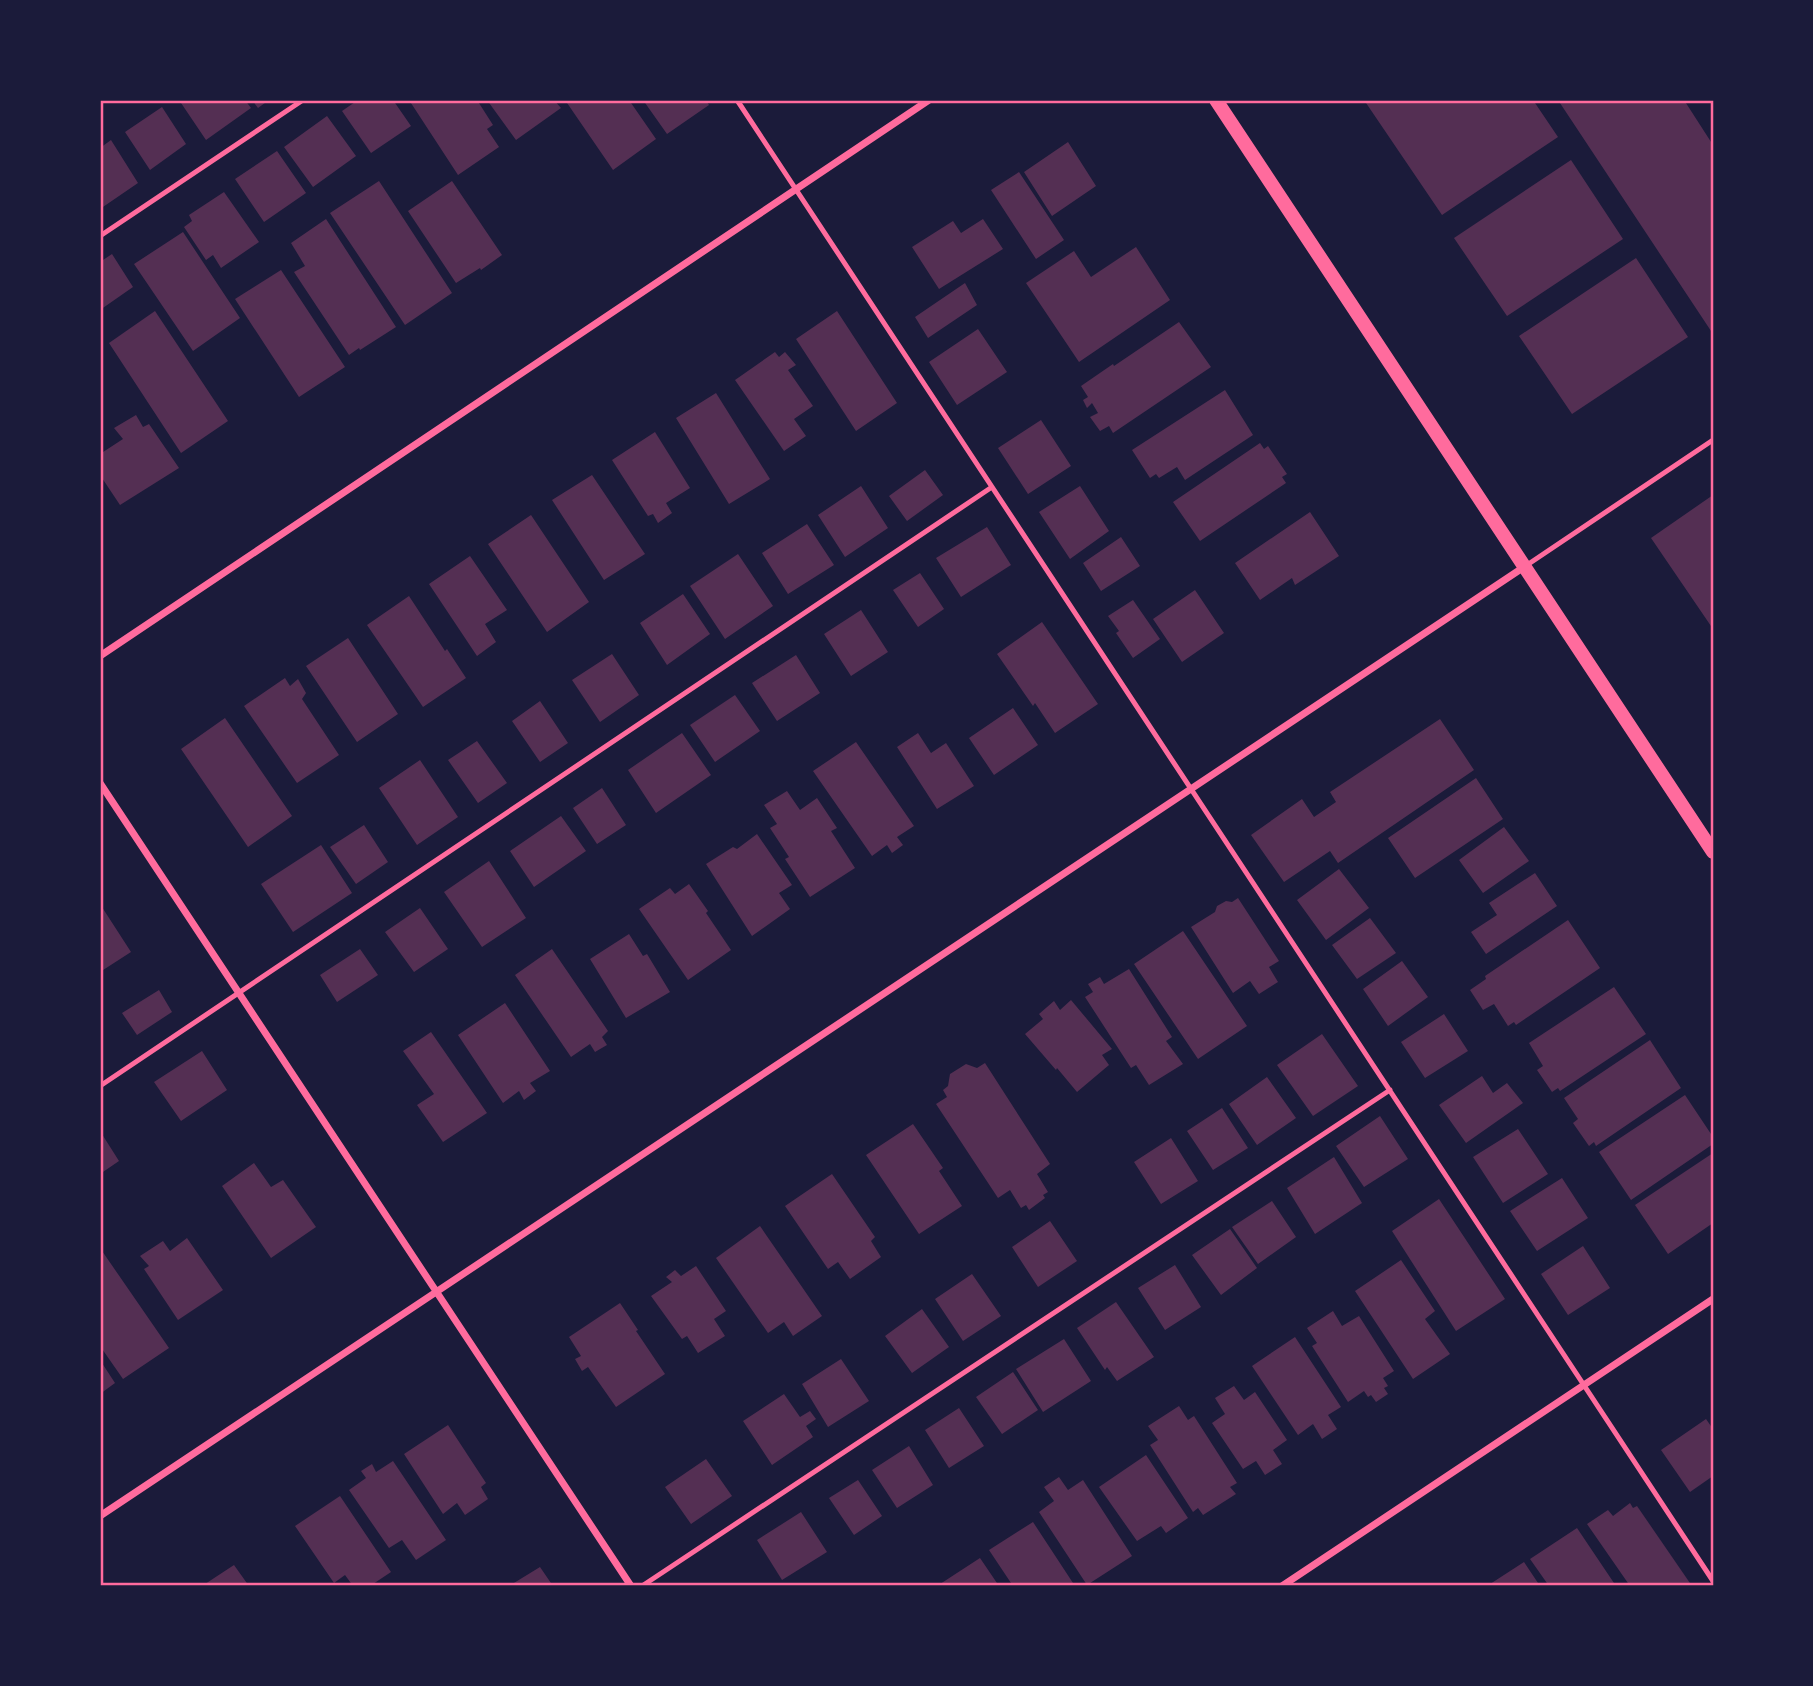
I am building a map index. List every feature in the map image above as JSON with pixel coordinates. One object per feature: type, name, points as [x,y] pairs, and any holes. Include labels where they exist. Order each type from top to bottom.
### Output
[{"type":"main road","points":[[1216,100],[1713,852]]},
{"type":"street","points":[[100,656],[929,100]]},
{"type":"street","points":[[100,1516],[1524,567]]},
{"type":"street","points":[[100,783],[631,1586]]},
{"type":"street","points":[[1282,1586],[1713,1299]]},
{"type":"lane","points":[[100,236],[303,100]]},
{"type":"lane","points":[[737,100],[1713,1581]]},
{"type":"lane","points":[[1524,567],[1713,440]]},
{"type":"lane","points":[[100,1086],[992,487]]},
{"type":"lane","points":[[642,1586],[1390,1090]]},
{"type":"building","points":[[179,100],[245,100],[251,108],[206,140]]},
{"type":"building","points":[[252,100],[269,100],[258,108]]},
{"type":"building","points":[[358,100],[393,100],[411,126],[371,153],[342,111]]},
{"type":"building","points":[[409,100],[477,100],[493,125],[487,129],[499,147],[458,175]]},
{"type":"building","points":[[487,100],[554,100],[561,108],[516,140]]},
{"type":"building","points":[[565,100],[629,100],[656,139],[613,170]]},
{"type":"building","points":[[643,100],[706,100],[709,105],[667,134]]},
{"type":"building","points":[[1364,100],[1533,100],[1558,137],[1442,215]]},
{"type":"building","points":[[1558,100],[1684,100],[1713,145],[1713,334]]},
{"type":"building","points":[[162,107],[186,144],[150,170],[125,132]]},
{"type":"building","points":[[327,116],[356,156],[313,187],[284,147]]},
{"type":"building","points":[[111,140],[138,183],[100,209],[100,148]]},
{"type":"building","points":[[1068,142],[1096,186],[1052,216],[1024,172]]},
{"type":"building","points":[[277,151],[306,193],[264,222],[235,179]]},
{"type":"building","points":[[1571,160],[1623,239],[1507,316],[1454,238]]},
{"type":"building","points":[[1019,172],[1064,240],[1036,259],[991,190]]},
{"type":"building","points":[[379,181],[452,293],[405,325],[330,213]]},
{"type":"building","points":[[452,181],[502,255],[456,283],[408,211]]},
{"type":"building","points":[[224,192],[259,242],[221,268],[213,255],[206,260],[184,227],[192,221],[189,215]]},
{"type":"building","points":[[326,219],[396,327],[349,355],[294,272],[305,266],[291,243]]},
{"type":"building","points":[[983,219],[1003,249],[939,289],[912,247],[953,221],[961,233]]},
{"type":"building","points":[[183,232],[240,318],[193,351],[134,264]]},
{"type":"building","points":[[1136,247],[1170,300],[1079,362],[1026,283],[1074,251],[1091,277]]},
{"type":"building","points":[[112,254],[133,287],[100,310],[100,262]]},
{"type":"building","points":[[1636,258],[1688,337],[1572,414],[1519,336]]},
{"type":"building","points":[[281,270],[345,367],[299,397],[235,299]]},
{"type":"building","points":[[965,283],[977,305],[928,338],[915,317]]},
{"type":"building","points":[[155,311],[228,421],[181,453],[109,343]]},
{"type":"building","points":[[837,311],[897,403],[856,431],[796,339]]},
{"type":"building","points":[[1179,322],[1211,367],[1113,433],[1109,426],[1100,431],[1090,417],[1098,413],[1092,403],[1087,408],[1083,400],[1088,397],[1081,386]]},
{"type":"building","points":[[978,329],[1007,372],[957,405],[929,362]]},
{"type":"building","points":[[775,352],[779,357],[785,352],[796,365],[788,370],[813,406],[794,419],[806,436],[784,451],[735,380]]},
{"type":"building","points":[[1225,390],[1253,435],[1185,480],[1177,467],[1159,478],[1156,474],[1150,478],[1132,450]]},
{"type":"building","points":[[716,393],[770,479],[729,504],[676,418]]},
{"type":"building","points":[[136,415],[143,427],[149,424],[179,468],[120,505],[100,475],[100,454],[123,439],[114,428]]},
{"type":"building","points":[[1041,420],[1071,466],[1028,494],[998,448]]},
{"type":"building","points":[[655,432],[690,488],[666,503],[672,513],[658,523],[653,514],[648,516],[612,460]]},
{"type":"building","points":[[1260,443],[1264,449],[1268,446],[1287,474],[1282,477],[1286,483],[1200,541],[1173,502]]},
{"type":"building","points":[[925,470],[943,495],[907,521],[889,496]]},
{"type":"building","points":[[592,475],[645,554],[604,580],[552,500]]},
{"type":"building","points":[[861,486],[888,528],[845,557],[818,515]]},
{"type":"building","points":[[1080,486],[1109,531],[1070,559],[1039,512]]},
{"type":"building","points":[[1713,495],[1713,629],[1651,538]]},
{"type":"building","points":[[1310,512],[1339,556],[1295,585],[1292,578],[1260,600],[1235,563]]},
{"type":"building","points":[[531,515],[589,602],[547,632],[488,544]]},
{"type":"building","points":[[807,524],[834,565],[788,594],[762,553]]},
{"type":"building","points":[[987,527],[1011,565],[961,597],[936,558]]},
{"type":"building","points":[[1121,537],[1140,566],[1101,591],[1083,563]]},
{"type":"building","points":[[738,554],[773,606],[725,639],[690,586]]},
{"type":"building","points":[[470,556],[507,610],[485,624],[496,642],[477,656],[429,584]]},
{"type":"building","points":[[920,573],[944,609],[918,627],[893,590]]},
{"type":"building","points":[[1195,590],[1224,633],[1182,662],[1153,619]]},
{"type":"building","points":[[683,594],[710,634],[667,665],[640,623]]},
{"type":"building","points":[[409,596],[466,678],[423,707],[367,625]]},
{"type":"building","points":[[1133,600],[1160,639],[1133,658],[1108,616]]},
{"type":"building","points":[[861,610],[888,652],[851,676],[824,634]]},
{"type":"building","points":[[1042,622],[1098,704],[1055,733],[997,654]]},
{"type":"building","points":[[348,638],[398,714],[357,742],[306,666]]},
{"type":"building","points":[[612,654],[639,695],[600,722],[572,680]]},
{"type":"building","points":[[796,655],[820,693],[777,721],[752,683]]},
{"type":"building","points":[[285,678],[290,686],[298,679],[306,693],[302,699],[339,755],[297,783],[244,706]]},
{"type":"building","points":[[735,695],[760,731],[715,762],[690,725]]},
{"type":"building","points":[[540,701],[568,743],[540,762],[512,721]]},
{"type":"building","points":[[1013,708],[1038,745],[994,775],[969,738]]},
{"type":"building","points":[[225,718],[292,816],[248,847],[181,749]]},
{"type":"building","points":[[1440,719],[1474,770],[1338,863],[1330,851],[1284,882],[1251,835],[1302,799],[1314,817],[1336,802],[1330,792]]},
{"type":"building","points":[[682,733],[711,775],[656,813],[628,770]]},
{"type":"building","points":[[918,733],[931,753],[946,743],[974,786],[937,809],[897,747]]},
{"type":"building","points":[[477,741],[507,783],[478,803],[448,760]]},
{"type":"building","points":[[856,742],[914,826],[897,837],[903,845],[892,853],[887,845],[872,856],[813,771]]},
{"type":"building","points":[[420,760],[458,817],[417,845],[379,788]]},
{"type":"building","points":[[1476,778],[1503,819],[1415,878],[1388,838]]},
{"type":"building","points":[[602,788],[626,825],[597,844],[573,808]]},
{"type":"building","points":[[787,791],[800,810],[817,798],[837,828],[831,831],[855,868],[810,897],[785,859],[789,857],[770,828],[777,824],[764,805]]},
{"type":"building","points":[[561,816],[586,851],[534,887],[510,851]]},
{"type":"building","points":[[364,825],[388,862],[356,884],[330,847]]},
{"type":"building","points":[[1504,827],[1529,861],[1483,893],[1459,860]]},
{"type":"building","points":[[757,834],[792,885],[779,893],[790,909],[752,936],[706,864],[733,847],[737,849]]},
{"type":"building","points":[[321,845],[352,893],[293,932],[261,884]]},
{"type":"building","points":[[489,861],[526,918],[482,947],[444,892]]},
{"type":"building","points":[[1339,869],[1369,908],[1326,940],[1297,900]]},
{"type":"building","points":[[1535,873],[1557,906],[1486,954],[1471,932],[1497,915],[1489,903]]},
{"type":"building","points":[[689,884],[731,950],[688,980],[639,909],[670,888],[675,894]]},
{"type":"building","points":[[1238,898],[1279,961],[1269,967],[1278,982],[1259,994],[1250,981],[1233,993],[1191,927],[1215,912],[1217,906]]},
{"type":"building","points":[[100,904],[131,952],[100,972]]},
{"type":"building","points":[[420,908],[448,949],[414,972],[385,932]]},
{"type":"building","points":[[1370,918],[1396,953],[1357,979],[1332,945]]},
{"type":"building","points":[[1568,920],[1600,968],[1516,1025],[1514,1022],[1508,1026],[1494,1004],[1483,1010],[1470,990],[1486,979],[1485,976]]},
{"type":"building","points":[[1183,931],[1247,1026],[1198,1059],[1134,964]]},
{"type":"building","points":[[629,934],[643,956],[647,954],[670,992],[626,1018],[590,959]]},
{"type":"building","points":[[360,949],[378,975],[337,1002],[320,975]]},
{"type":"building","points":[[552,949],[608,1031],[602,1037],[607,1045],[595,1052],[590,1044],[571,1057],[515,975]]},
{"type":"building","points":[[1402,961],[1428,997],[1388,1026],[1363,989]]},
{"type":"building","points":[[1129,969],[1172,1037],[1166,1041],[1183,1064],[1149,1085],[1136,1065],[1131,1068],[1085,997],[1093,992],[1088,984],[1100,977],[1104,984]]},
{"type":"building","points":[[1614,987],[1646,1034],[1560,1091],[1558,1088],[1552,1092],[1537,1070],[1543,1066],[1529,1043]]},
{"type":"building","points":[[159,990],[172,1012],[137,1035],[122,1013]]},
{"type":"building","points":[[1071,1000],[1112,1049],[1102,1055],[1109,1065],[1077,1092],[1025,1034],[1043,1019],[1039,1014],[1054,1001],[1060,1010]]},
{"type":"building","points":[[505,1003],[550,1071],[530,1083],[536,1091],[524,1100],[519,1091],[503,1103],[458,1035]]},
{"type":"building","points":[[1444,1014],[1468,1051],[1425,1078],[1401,1042]]},
{"type":"building","points":[[431,1032],[487,1113],[443,1142],[417,1105],[434,1094],[403,1051]]},
{"type":"building","points":[[1322,1034],[1358,1086],[1313,1116],[1277,1065]]},
{"type":"building","points":[[1650,1040],[1681,1088],[1596,1146],[1594,1142],[1589,1146],[1573,1123],[1578,1119],[1564,1098]]},
{"type":"building","points":[[202,1051],[227,1090],[181,1121],[154,1082]]},
{"type":"building","points":[[985,1063],[1050,1164],[1037,1174],[1048,1192],[1043,1195],[1045,1198],[1029,1210],[1026,1205],[1021,1208],[1010,1190],[998,1198],[936,1104],[947,1097],[943,1090],[948,1086],[950,1074],[966,1064],[977,1068]]},
{"type":"building","points":[[1482,1076],[1493,1093],[1507,1083],[1523,1103],[1466,1143],[1439,1105]]},
{"type":"building","points":[[1267,1077],[1296,1118],[1257,1145],[1229,1104]]},
{"type":"building","points":[[1685,1095],[1713,1137],[1713,1144],[1631,1200],[1599,1152]]},
{"type":"building","points":[[1222,1108],[1248,1148],[1213,1170],[1187,1131]]},
{"type":"building","points":[[1380,1116],[1408,1159],[1364,1187],[1336,1146]]},
{"type":"building","points":[[913,1124],[943,1168],[939,1171],[962,1206],[919,1234],[866,1155]]},
{"type":"building","points":[[1518,1129],[1548,1174],[1503,1203],[1473,1157]]},
{"type":"building","points":[[100,1131],[119,1161],[100,1174]]},
{"type":"building","points":[[1171,1138],[1198,1181],[1161,1204],[1134,1162]]},
{"type":"building","points":[[1713,1153],[1713,1223],[1668,1254],[1635,1205]]},
{"type":"building","points":[[1334,1157],[1362,1203],[1315,1234],[1287,1188]]},
{"type":"building","points":[[254,1163],[271,1187],[283,1180],[316,1227],[271,1258],[222,1186]]},
{"type":"building","points":[[832,1174],[875,1237],[871,1241],[881,1257],[850,1279],[838,1262],[828,1269],[785,1206]]},
{"type":"building","points":[[1562,1178],[1588,1218],[1537,1251],[1510,1211]]},
{"type":"building","points":[[1439,1199],[1505,1299],[1456,1331],[1392,1231]]},
{"type":"building","points":[[1272,1201],[1296,1237],[1258,1264],[1232,1227]]},
{"type":"building","points":[[1050,1221],[1077,1261],[1038,1287],[1012,1247]]},
{"type":"building","points":[[760,1226],[822,1316],[793,1336],[784,1322],[768,1333],[716,1258]]},
{"type":"building","points":[[1230,1229],[1257,1268],[1221,1295],[1192,1255]]},
{"type":"building","points":[[187,1238],[223,1290],[178,1320],[144,1269],[149,1266],[140,1256],[163,1241],[170,1251]]},
{"type":"building","points":[[1583,1246],[1610,1288],[1568,1315],[1541,1274]]},
{"type":"building","points":[[100,1248],[169,1348],[123,1379],[100,1346]]},
{"type":"building","points":[[1401,1260],[1435,1311],[1425,1319],[1450,1354],[1413,1379],[1355,1291]]},
{"type":"building","points":[[1175,1265],[1201,1307],[1165,1330],[1138,1288]]},
{"type":"building","points":[[696,1266],[726,1311],[714,1319],[725,1336],[698,1353],[687,1336],[682,1339],[651,1296],[672,1282],[666,1277],[675,1270],[681,1276]]},
{"type":"building","points":[[972,1274],[1001,1316],[963,1341],[935,1299]]},
{"type":"building","points":[[1116,1302],[1154,1357],[1117,1381],[1107,1367],[1105,1370],[1077,1328]]},
{"type":"building","points":[[620,1303],[665,1374],[616,1407],[588,1367],[582,1371],[575,1359],[581,1356],[569,1337]]},
{"type":"building","points":[[922,1309],[949,1347],[912,1373],[885,1336]]},
{"type":"building","points":[[1333,1311],[1342,1326],[1359,1316],[1394,1371],[1383,1378],[1388,1386],[1384,1388],[1388,1394],[1376,1402],[1364,1391],[1348,1402],[1312,1346],[1317,1343],[1307,1328]]},
{"type":"building","points":[[1295,1337],[1341,1407],[1328,1415],[1337,1429],[1322,1439],[1313,1424],[1298,1435],[1252,1366]]},
{"type":"building","points":[[1064,1339],[1091,1381],[1043,1412],[1016,1369]]},
{"type":"building","points":[[841,1359],[869,1401],[828,1427],[802,1384]]},
{"type":"building","points":[[100,1360],[115,1383],[100,1394]]},
{"type":"building","points":[[1013,1372],[1038,1410],[1002,1434],[976,1397]]},
{"type":"building","points":[[1234,1386],[1244,1400],[1255,1392],[1287,1440],[1273,1450],[1282,1464],[1265,1475],[1256,1461],[1243,1469],[1212,1423],[1225,1414],[1215,1398]]},
{"type":"building","points":[[784,1394],[800,1417],[810,1411],[816,1419],[806,1426],[813,1437],[772,1465],[743,1421]]},
{"type":"building","points":[[1179,1406],[1188,1420],[1194,1416],[1237,1483],[1230,1487],[1236,1494],[1203,1515],[1198,1508],[1193,1512],[1150,1445],[1158,1440],[1148,1426]]},
{"type":"building","points":[[959,1408],[984,1446],[949,1468],[925,1430]]},
{"type":"building","points":[[1706,1419],[1713,1429],[1713,1476],[1690,1492],[1661,1450]]},
{"type":"building","points":[[448,1425],[486,1483],[481,1487],[488,1499],[465,1515],[457,1503],[443,1514],[404,1454]]},
{"type":"building","points":[[909,1446],[933,1485],[897,1508],[872,1470]]},
{"type":"building","points":[[1146,1455],[1188,1518],[1166,1533],[1161,1526],[1137,1541],[1099,1487]]},
{"type":"building","points":[[706,1459],[732,1496],[691,1524],[665,1487]]},
{"type":"building","points":[[393,1461],[446,1540],[416,1560],[402,1540],[389,1548],[349,1490],[366,1478],[361,1471],[372,1464],[376,1472]]},
{"type":"building","points":[[1059,1477],[1068,1490],[1083,1480],[1132,1556],[1087,1585],[1039,1512],[1054,1501],[1044,1487]]},
{"type":"building","points":[[858,1480],[882,1516],[854,1535],[829,1498]]},
{"type":"building","points":[[340,1496],[391,1572],[370,1586],[353,1586],[345,1575],[334,1583],[295,1526]]},
{"type":"building","points":[[1630,1503],[1633,1508],[1637,1506],[1692,1586],[1630,1586],[1587,1524],[1608,1510],[1613,1516]]},
{"type":"building","points":[[801,1512],[827,1552],[782,1580],[757,1540]]},
{"type":"building","points":[[1033,1522],[1073,1583],[1069,1586],[1013,1586],[989,1550]]},
{"type":"building","points":[[1577,1528],[1616,1586],[1549,1586],[1530,1559]]},
{"type":"building","points":[[980,1558],[999,1586],[937,1586]]},
{"type":"building","points":[[1524,1562],[1540,1586],[1487,1586]]},
{"type":"building","points":[[234,1565],[249,1586],[202,1586]]},
{"type":"building","points":[[540,1567],[553,1586],[509,1586]]}]
